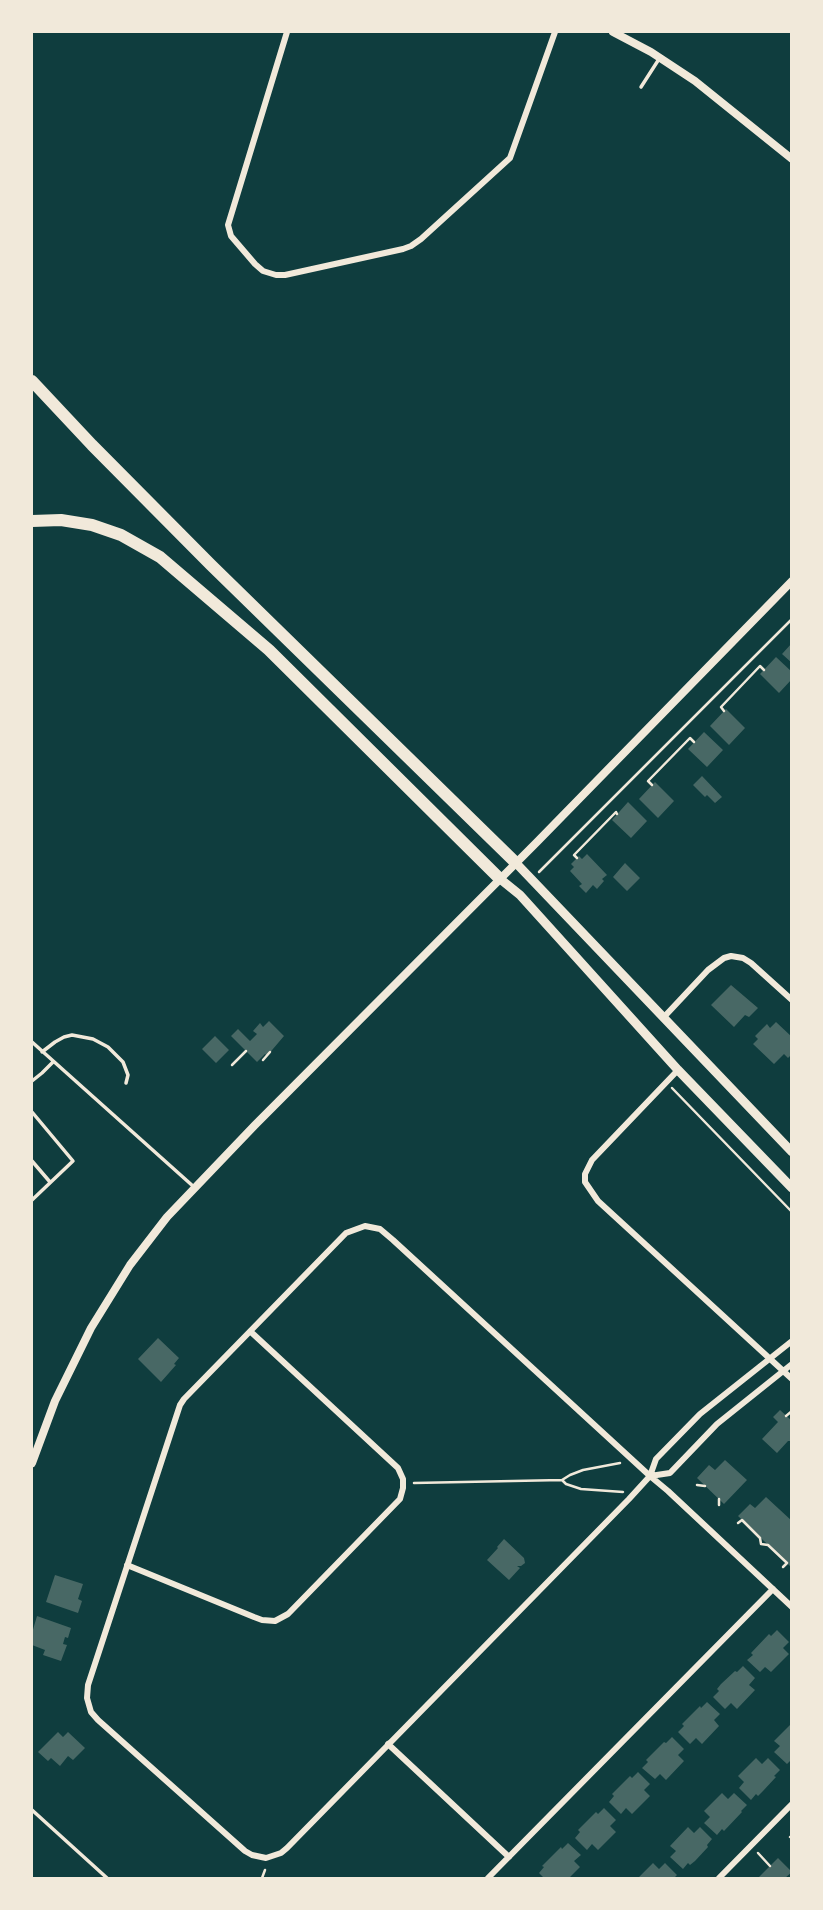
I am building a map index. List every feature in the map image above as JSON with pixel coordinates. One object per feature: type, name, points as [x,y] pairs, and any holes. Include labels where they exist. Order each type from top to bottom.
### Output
[{"type":"highway","points":[[32,381],[231,584],[515,862]]},
{"type":"highway","points":[[32,521],[76,522],[105,529],[160,557],[269,650],[499,878]]},
{"type":"main road","points":[[515,862],[792,1152]]},
{"type":"main road","points":[[499,878],[520,895],[678,1070],[792,1188]]},
{"type":"street","points":[[287,32],[228,225],[231,236],[255,264],[267,273],[276,275],[403,248],[421,239],[510,158],[555,32]]},
{"type":"street","points":[[613,32],[660,58],[712,94],[792,159]]},
{"type":"street","points":[[32,1463],[55,1401],[96,1319],[145,1245],[194,1187],[792,581]]},
{"type":"street","points":[[664,1017],[708,970],[731,956],[751,962],[792,1000]]},
{"type":"street","points":[[678,1070],[592,1160],[585,1174],[586,1182],[598,1201],[792,1379]]},
{"type":"street","points":[[792,1341],[700,1413],[656,1459],[650,1476],[287,1848],[274,1856],[266,1858],[245,1851],[91,1712],[87,1698],[88,1685],[180,1405],[346,1233],[365,1226],[380,1229],[393,1240],[650,1476],[773,1589],[792,1607]]},
{"type":"street","points":[[127,1564],[254,1617],[275,1620],[288,1614],[400,1499],[403,1488],[398,1468],[251,1332]]},
{"type":"street","points":[[650,1476],[670,1473],[718,1424],[792,1364]]},
{"type":"street","points":[[735,1387],[746,1401]]},
{"type":"street","points":[[488,1878],[773,1589]]},
{"type":"street","points":[[388,1745],[509,1857]]},
{"type":"street","points":[[719,1878],[792,1804]]},
{"type":"lane","points":[[641,87],[660,58]]},
{"type":"lane","points":[[42,1052],[64,1037],[72,1035],[93,1039],[108,1047],[123,1062],[128,1075],[126,1083]]},
{"type":"lane","points":[[32,1042],[194,1187]]},
{"type":"lane","points":[[32,1081],[53,1062]]},
{"type":"lane","points":[[32,1112],[73,1161],[32,1200]]},
{"type":"lane","points":[[32,1161],[50,1182]]},
{"type":"lane","points":[[32,1810],[107,1878]]},
{"type":"path","points":[[543,868],[792,619]]},
{"type":"path","points":[[724,711],[721,707],[760,666],[764,670]]},
{"type":"path","points":[[652,786],[648,781],[690,738],[694,742]]},
{"type":"path","points":[[577,858],[574,855],[616,812],[617,814]]},
{"type":"path","points":[[232,1065],[246,1051]]},
{"type":"path","points":[[263,1060],[270,1052]]},
{"type":"path","points":[[677,1094],[792,1212]]},
{"type":"path","points":[[786,1416],[792,1411]]},
{"type":"path","points":[[414,1483],[562,1480],[583,1470],[620,1463]]},
{"type":"path","points":[[562,1480],[581,1489],[623,1492]]},
{"type":"path","points":[[697,1485],[705,1486]]},
{"type":"path","points":[[719,1499],[719,1505]]},
{"type":"path","points":[[738,1523],[742,1520],[760,1538],[761,1544],[768,1545],[787,1563],[783,1567]]},
{"type":"path","points":[[751,1846],[770,1866]]},
{"type":"path","points":[[262,1878],[265,1870]]},
{"type":"building","points":[[792,643],[792,663],[782,654]]},
{"type":"building","points":[[776,657],[792,672],[792,679],[779,693],[760,674]]},
{"type":"building","points":[[726,709],[745,728],[729,745],[710,726]]},
{"type":"building","points":[[704,732],[723,750],[707,767],[688,749]]},
{"type":"building","points":[[702,776],[722,797],[715,803],[693,785]]},
{"type":"building","points":[[655,782],[674,801],[658,818],[639,799]]},
{"type":"building","points":[[628,802],[647,821],[631,838],[612,820]]},
{"type":"building","points":[[587,854],[607,875],[597,889],[593,885],[586,893],[570,871],[574,867],[571,864],[579,856],[582,859]]},
{"type":"building","points":[[625,863],[640,878],[627,891],[613,877]]},
{"type":"building","points":[[731,985],[758,1008],[749,1017],[745,1015],[734,1027],[711,1005]]},
{"type":"building","points":[[269,1021],[284,1036],[267,1056],[265,1054],[257,1062],[231,1036],[238,1029],[250,1041],[257,1034],[253,1031],[260,1023],[263,1027]]},
{"type":"building","points":[[776,1022],[792,1037],[792,1054],[788,1058],[784,1054],[774,1064],[753,1044],[758,1039],[755,1036],[767,1024],[770,1028]]},
{"type":"building","points":[[215,1036],[229,1050],[216,1063],[202,1049]]},
{"type":"building","points":[[158,1338],[179,1358],[161,1382],[138,1359]]},
{"type":"building","points":[[780,1410],[792,1421],[792,1441],[788,1441],[777,1453],[762,1439],[778,1422],[773,1417]]},
{"type":"building","points":[[725,1460],[747,1480],[724,1504],[697,1478],[709,1465],[715,1470]]},
{"type":"building","points":[[766,1497],[792,1521],[790,1566],[738,1516],[750,1504],[755,1508]]},
{"type":"building","points":[[504,1539],[524,1558],[525,1563],[517,1566],[520,1568],[509,1580],[487,1560]]},
{"type":"building","points":[[55,1575],[83,1584],[78,1599],[82,1601],[78,1613],[46,1602]]},
{"type":"building","points":[[37,1616],[71,1628],[68,1638],[65,1637],[63,1644],[67,1645],[61,1661],[43,1655],[45,1650],[32,1645]]},
{"type":"building","points":[[777,1630],[789,1642],[783,1648],[789,1654],[771,1672],[765,1667],[760,1672],[747,1660],[769,1634],[771,1636]]},
{"type":"building","points":[[743,1666],[755,1678],[749,1685],[755,1690],[737,1709],[731,1703],[725,1709],[713,1697],[721,1684]]},
{"type":"building","points":[[707,1702],[720,1714],[714,1720],[719,1726],[702,1744],[696,1738],[690,1744],[678,1732],[684,1726],[682,1724]]},
{"type":"building","points":[[792,1723],[792,1759],[787,1764],[774,1752],[780,1746],[774,1741]]},
{"type":"building","points":[[58,1732],[63,1737],[68,1732],[85,1748],[73,1760],[68,1756],[60,1766],[51,1758],[48,1761],[38,1752]]},
{"type":"building","points":[[672,1737],[684,1749],[678,1755],[684,1761],[666,1780],[660,1774],[655,1779],[642,1768],[648,1762],[646,1760]]},
{"type":"building","points":[[756,1758],[762,1764],[768,1758],[780,1770],[763,1791],[751,1800],[739,1788],[744,1782],[738,1776]]},
{"type":"building","points":[[638,1772],[650,1784],[644,1790],[650,1796],[632,1814],[626,1808],[621,1814],[609,1802],[614,1796],[612,1794],[630,1776],[632,1778]]},
{"type":"building","points":[[722,1793],[728,1799],[734,1793],[747,1805],[724,1831],[722,1829],[717,1835],[704,1823],[710,1817],[704,1811]]},
{"type":"building","points":[[604,1808],[616,1820],[610,1826],[616,1832],[598,1850],[592,1844],[587,1850],[575,1838],[580,1832],[578,1830],[596,1812],[598,1814]]},
{"type":"building","points":[[688,1827],[694,1833],[700,1827],[712,1839],[695,1861],[690,1865],[688,1863],[683,1869],[670,1857],[676,1851],[670,1846]]},
{"type":"building","points":[[568,1843],[581,1855],[574,1861],[580,1867],[569,1878],[544,1878],[539,1873],[544,1867],[542,1866]]},
{"type":"building","points":[[778,1858],[792,1872],[785,1878],[758,1878]]},
{"type":"building","points":[[653,1863],[659,1869],[665,1863],[677,1875],[674,1878],[638,1878]]}]
